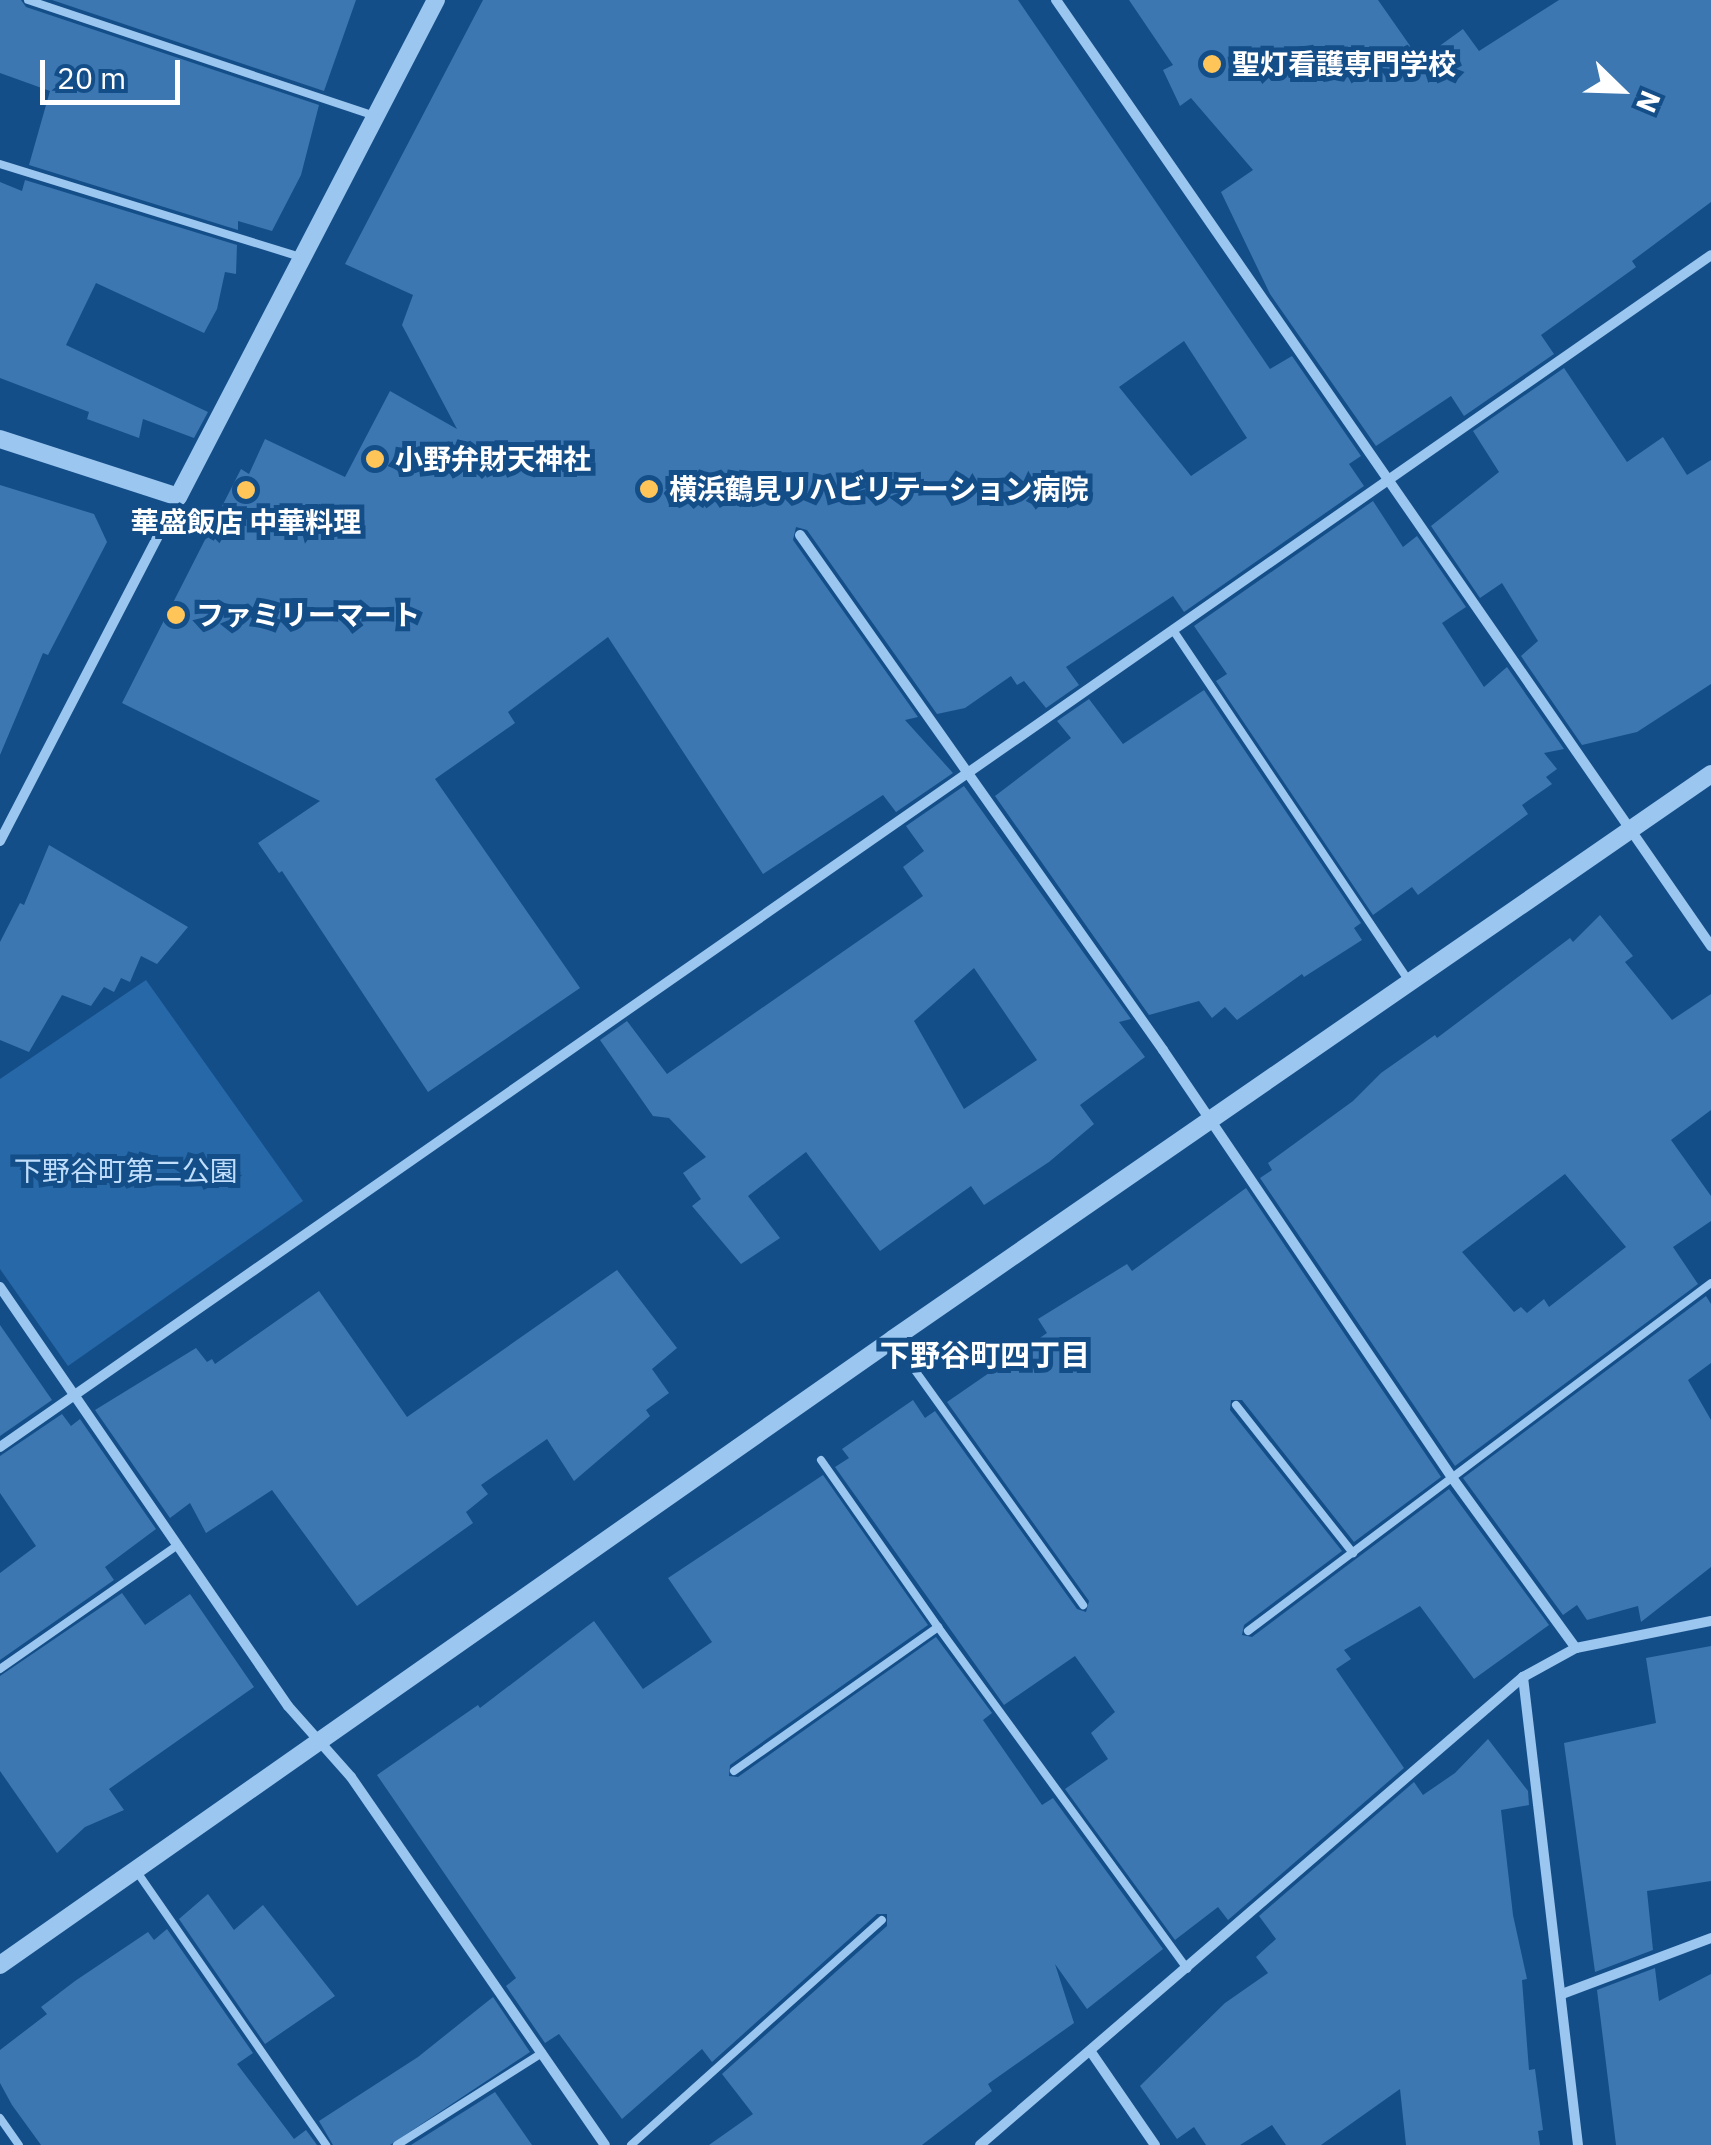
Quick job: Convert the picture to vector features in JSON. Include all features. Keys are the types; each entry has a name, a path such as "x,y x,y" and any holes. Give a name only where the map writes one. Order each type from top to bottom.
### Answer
{"street":[{"path":"0,841 436,0"},
{"path":"1056,0 1711,946"},
{"path":"0,1446 1711,255"},
{"path":"0,439 178,497"},
{"path":"800,534 970,772 1453,1479 1576,1648"},
{"path":"0,1965 892,1339 1711,774"},
{"path":"0,1287 176,1546 319,1743 351,1778 605,2145"},
{"path":"980,2145 1524,1677 1576,1648 1711,1621"},
{"path":"1524,1677 1578,2145"},
{"path":"1562,1994 1711,1938"},
{"path":"1092,2052 1155,2145"}],"lane":[{"path":"28,0 374,116"},
{"path":"0,164 300,257"},
{"path":"1173,630 1410,983"},
{"path":"1248,1631 1711,1283"},
{"path":"892,1339 1084,1605"},
{"path":"1236,1405 1354,1553"},
{"path":"820,1460 1187,1969"},
{"path":"0,1669 176,1546"},
{"path":"734,1771 938,1627"},
{"path":"134,1868 326,2145"},
{"path":"630,2145 882,1920"},
{"path":"398,2145 542,2053"},
{"path":"0,2118 19,2145"}],"green space":[{"name":"下野谷町第二公園","path":"146,980 303,1201 68,1366 0,1269 0,1079"}],"building":[{"path":"0,0 21,0 26,7 319,105 301,175 272,231 238,221 238,230 29,165 50,91 0,73"},
{"path":"52,0 356,0 324,91"},
{"path":"483,0 1018,0 1270,369 1292,356 1361,456 1349,464 1364,486 1184,612 1173,596 1066,667 1079,685 1046,708 1024,681 1017,685 1011,676 965,708 937,714 807,530 796,527 793,540 918,717 905,720 953,773 896,812 883,795 763,874 608,637 508,712 515,723 435,779 580,988 428,1092 282,871 279,873 258,843 320,801 122,703 241,469 249,474 265,439 345,477 390,391 457,429 402,325 413,295 345,264","holes":["1184,341 1247,438 1191,476 1119,387"]},
{"path":"1129,0 1378,0 1420,60 1463,29 1479,51 1559,0 1711,0 1711,202 1632,261 1636,267 1541,335 1554,354 1464,416 1451,396 1376,446 1270,294 1221,192 1253,170 1191,98 1180,106 1163,70 1173,65"},
{"path":"25,180 237,245 236,274 225,272 217,309 204,333 96,283 66,345 208,412 194,438 143,419 139,438 87,419 89,412 0,378 0,182 22,191"},
{"path":"1564,368 1627,462 1663,437 1687,475 1711,460 1711,684 1637,732 1582,745 1521,656 1538,641 1502,583 1480,598 1431,526 1499,472 1473,431"},
{"path":"0,485 94,514 107,542 48,655 43,653 0,755"},
{"path":"1373,501 1403,547 1417,536 1466,607 1442,623 1484,687 1507,667 1564,749 1544,753 1557,769 1546,777 1552,784 1522,805 1528,814 1418,895 1412,887 1373,915 1216,681 1227,674 1194,626"},
{"path":"1204,690 1361,923 1354,928 1362,940 1304,977 1302,974 1237,1020 1225,1007 1212,1018 1199,1001 1149,1015 995,796 1071,738 1057,721 1089,699 1123,744"},
{"path":"964,786 1131,1019 1119,1022 1145,1057 1080,1105 1094,1124 1049,1162 984,1205 971,1186 880,1251 806,1152 748,1196 780,1238 741,1264 692,1206 701,1199 683,1173 706,1157 669,1118 653,1116 600,1040 627,1021 667,1074 923,896 903,867 924,851 906,826","holes":["974,968 1037,1060 964,1109 914,1021"]},
{"path":"49,845 188,927 157,964 141,956 130,982 121,978 114,992 104,987 91,1006 62,995 29,1052 0,1040 0,942 20,903 24,905"},
{"path":"1600,915 1633,956 1625,962 1672,1020 1711,994 1711,1110 1671,1140 1711,1196 1711,1221 1673,1247 1698,1284 1455,1466 1260,1178 1272,1170 1268,1163 1353,1101 1381,1073 1435,1035 1437,1038 1570,938 1573,942","holes":["1565,1174 1626,1247 1549,1307 1544,1299 1527,1313 1521,1307 1514,1312 1462,1252"]},
{"path":"1246,1188 1441,1477 1354,1542 1242,1400 1231,1400 1230,1410 1342,1551 1244,1625 1242,1635 1252,1637 1449,1489 1549,1625 1474,1679 1420,1606 1344,1650 1351,1659 1336,1669 1404,1768 1228,1920 1218,1907 1175,1940 1065,1789 1108,1759 1091,1733 1115,1712 1075,1656 1004,1705 835,1467 849,1458 842,1449 913,1400 925,1418 935,1411 1077,1609 1086,1612 1089,1601 947,1402 1047,1333 1038,1319 1127,1264 1132,1271"},
{"path":"617,1270 677,1348 652,1369 669,1393 646,1410 650,1416 574,1481 547,1439 481,1485 488,1494 466,1512 473,1523 357,1606 272,1490 206,1533 190,1503 170,1518 95,1410 196,1348 207,1362 212,1359 215,1364 319,1291 407,1417"},
{"path":"1706,1296 1711,1304 1711,1363 1688,1380 1711,1420 1711,1567 1641,1622 1638,1606 1587,1620 1577,1605 1563,1615 1463,1478"},
{"path":"0,1325 52,1400 0,1436"},
{"path":"62,1414 71,1426 80,1419 156,1529 105,1567 114,1580 0,1660 0,1573 36,1546 0,1493 0,1456"},
{"path":"823,1475 928,1625 730,1765 729,1776 738,1777 936,1637 992,1713 983,1720 1042,1805 1053,1798 1163,1949 1087,2009 1055,1964 1074,2023 988,2084 992,2091 922,2145 709,2145 753,2114 722,2074 887,1926 887,1914 877,1914 712,2062 702,2049 622,2119 559,2034 545,2043 506,1986 516,1978 377,1775 478,1705 480,1708 594,1621 643,1689 712,1642 668,1578"},
{"path":"122,1593 145,1625 190,1594 254,1687 109,1789 124,1810 85,1827 57,1853 0,1771 0,1676"},
{"path":"1711,1646 1711,1881 1647,1891 1653,1950 1595,1972 1564,1743 1656,1723 1646,1658"},
{"path":"1488,1739 1528,1791 1529,1805 1501,1810 1513,1915 1527,1979 1522,1980 1529,2070 1535,2069 1543,2130 1538,2131 1540,2145 1406,2145 1400,2089 1321,2145 1286,2145 1272,2125 1240,2145 1206,2145 1194,2127 1177,2139 1140,2086 1225,2003 1268,1973 1256,1957 1276,1939 1259,1916 1414,1782 1423,1795 1455,1773"},
{"path":"208,1894 234,1930 263,1905 335,1996 265,2044 179,1919"},
{"path":"167,1929 253,2053 237,2064 294,2139 306,2130 317,2145 41,2145 12,2105 0,2083 0,2050 47,2014 41,2007 75,1981 148,1932 154,1940"},
{"path":"1655,1968 1659,2001 1711,1974 1711,2145 1616,2145 1597,1990"},
{"path":"493,1997 530,2052 390,2145 333,2145 319,2121 418,2057"},
{"path":"495,2092 532,2145 411,2145"}],"place":[{"name":"聖灯看護専門学校","path":"1212,64"},
{"name":"小野弁財天神社","path":"375,459"},
{"name":"横浜鶴見リハビリテーション病院","path":"649,489"},
{"name":"華盛飯店 中華料理","path":"246,490"},
{"name":"ファミリーマート","path":"176,615"}],"district":[{"name":"下野谷町四丁目","path":"985,1355"}]}
